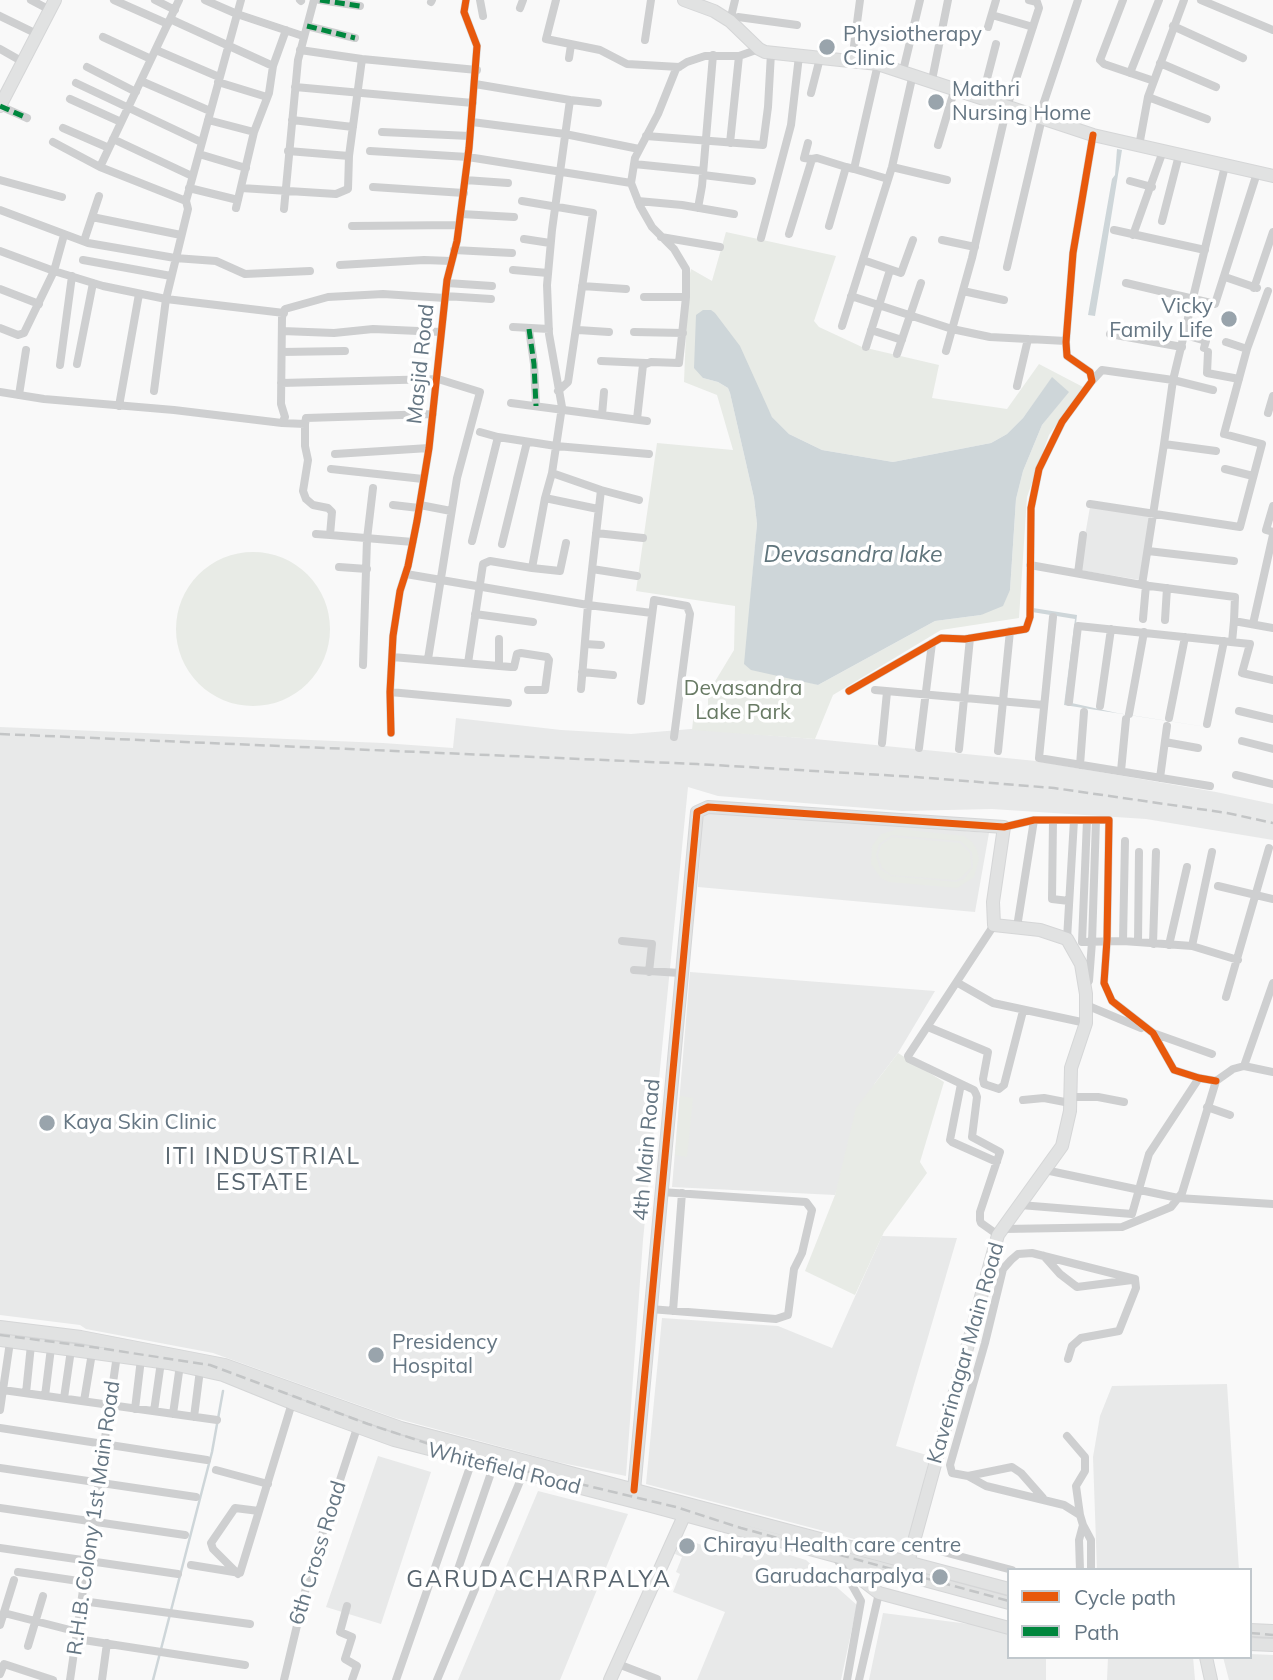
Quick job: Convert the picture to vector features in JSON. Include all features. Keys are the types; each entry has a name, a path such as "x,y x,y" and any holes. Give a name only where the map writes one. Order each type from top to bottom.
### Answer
{"main road":[{"path":"684,0 706,4 765,51 878,64 1093,135 1273,176"},
{"path":"0,106 52,5"},
{"name":"4th Main Road","path":"634,1490 697,812 708,807 1004,827"},
{"path":"1004,827 993,902 994,925 1040,930 1067,939"},
{"name":"Kaverinagar Main Road","path":"908,1563 1001,1232 1062,1146 1070,1100 1071,1068 1086,1023 1087,984 1081,964 1067,939"},
{"name":"Whitefield Road","path":"0,1327 81,1337 225,1365 357,1428 1007,1602"},
{"name":"Whitefield Road","path":"5,1341 117,1355 223,1375 401,1428 1007,1588"},
{"path":"610,1680 684,1516"},
{"path":"850,1561 862,1580 879,1593 1007,1627"},
{"path":"1252,1630 1273,1632"},
{"path":"1252,1644 1273,1645"},
{"path":"1206,1659 1211,1680"}],"street":[{"path":"31,0 52,5"},
{"path":"114,0 228,45 273,66"},
{"path":"155,0 175,10"},
{"path":"100,167 179,0"},
{"path":"205,0 237,14 303,36"},
{"path":"154,391 166,299 188,209 186,201 241,0"},
{"path":"284,209 300,50 314,0"},
{"path":"320,0 360,6"},
{"name":"Masjid Road","path":"391,733 392,657 400,591 413,542 429,448 445,297 461,214 472,122 477,46 464,12 466,0"},
{"path":"481,0 484,16"},
{"path":"556,0 546,39 600,50 627,64 679,67"},
{"path":"645,40 651,0"},
{"path":"730,21 735,0"},
{"path":"852,61 860,0"},
{"path":"842,326 892,167 920,0"},
{"path":"932,80 948,0"},
{"path":"988,27 996,0"},
{"path":"946,351 975,247 1007,107 1039,5 1030,0"},
{"path":"1007,267 1041,118 1078,0"},
{"path":"1123,0 1100,60 1104,64 1154,81"},
{"path":"1130,73 1159,0"},
{"path":"1139,146 1148,97 1184,0"},
{"path":"1201,0 1273,30"},
{"path":"992,15 1033,27"},
{"path":"0,16 37,34"},
{"path":"730,21 738,17 797,25"},
{"path":"307,26 355,38"},
{"path":"1173,26 1243,58"},
{"path":"189,188 237,204 254,132 286,30"},
{"path":"103,37 151,59"},
{"path":"982,98 996,44"},
{"path":"569,58 571,45"},
{"path":"0,49 23,62"},
{"path":"156,50 219,79 267,97"},
{"path":"300,50 477,70"},
{"path":"601,361 679,363 686,269 674,250 652,228 631,183 639,149 646,136 658,114 670,80 679,67 687,62 713,55 739,56 765,51 765,142 759,146 646,136"},
{"path":"698,208 713,55"},
{"path":"730,143 739,56"},
{"path":"761,238 791,125 799,56"},
{"path":"811,93 820,58"},
{"path":"240,188 336,194 348,189 349,156 362,59"},
{"path":"1160,63 1216,87"},
{"path":"829,226 850,168 878,64"},
{"path":"87,67 136,92"},
{"path":"141,81 209,116 254,132"},
{"path":"76,83 201,142"},
{"path":"475,84 598,103"},
{"path":"295,87 473,103"},
{"path":"938,145 955,88"},
{"path":"1148,97 1207,119"},
{"path":"70,99 121,122"},
{"path":"532,568 562,410 549,330 548,273 570,100"},
{"path":"0,106 27,118"},
{"path":"292,120 353,127"},
{"path":"472,122 565,134 639,149"},
{"path":"63,128 109,148"},
{"path":"382,132 470,136"},
{"path":"1092,381 1090,372 1067,356 1066,341 1073,253 1093,135"},
{"path":"113,139 192,176"},
{"path":"52,142 100,167 186,201"},
{"path":"808,143 804,158 817,158 888,179"},
{"path":"288,151 349,156"},
{"path":"370,151 468,157 631,183"},
{"path":"1133,234 1163,151"},
{"path":"198,155 246,168"},
{"path":"1162,221 1179,155"},
{"path":"789,234 812,159"},
{"path":"634,164 752,181"},
{"path":"1143,619 1148,551 1174,380 1225,166"},
{"path":"892,167 947,180"},
{"path":"1126,283 1215,304 1256,173"},
{"path":"0,180 62,197"},
{"path":"465,180 508,183"},
{"path":"1130,181 1152,187"},
{"path":"373,187 464,192"},
{"path":"83,241 99,196"},
{"path":"522,201 593,213 578,330 568,382 558,391"},
{"path":"638,201 734,214"},
{"path":"0,210 83,241 175,258 216,261 245,274 310,271"},
{"path":"461,214 514,218"},
{"path":"92,217 181,235"},
{"path":"352,226 459,225"},
{"path":"1114,230 1205,250"},
{"path":"1254,288 1273,232"},
{"path":"0,328 22,335 54,271 64,235"},
{"path":"662,237 720,247"},
{"path":"524,239 551,243"},
{"path":"863,260 901,273 913,240"},
{"path":"942,240 975,247"},
{"path":"454,250 512,253"},
{"path":"0,251 54,271 139,294 284,313"},
{"path":"83,260 171,276"},
{"path":"340,265 451,261"},
{"path":"513,270 548,273"},
{"path":"866,347 890,270"},
{"path":"60,365 72,276"},
{"path":"1090,505 1240,527 1262,444 1224,434 1247,349 1270,292 1225,277"},
{"path":"77,364 93,283"},
{"path":"447,283 492,286"},
{"path":"897,354 921,283"},
{"path":"582,286 626,289"},
{"path":"0,289 39,304"},
{"path":"963,290 1004,300"},
{"path":"119,406 139,294"},
{"path":"282,423 285,416 281,404 281,383 285,309 328,298 383,294 491,299"},
{"path":"851,296 990,338 1066,341"},
{"path":"644,297 686,297"},
{"path":"513,327 549,330"},
{"path":"282,331 334,333 373,329 442,332"},
{"path":"528,329 534,364 536,407"},
{"path":"578,330 609,332"},
{"path":"871,330 902,340"},
{"path":"634,332 683,333"},
{"path":"1110,334 1182,347"},
{"path":"1185,335 1206,341 1207,373 1239,379"},
{"path":"1017,386 1028,339"},
{"path":"1226,342 1247,349"},
{"path":"19,395 26,349"},
{"path":"282,352 345,351"},
{"path":"637,419 643,365 646,363"},
{"path":"849,691 941,638 970,638 1026,629 1030,617 1031,508 1039,469 1062,422 1102,370 1174,380 1213,390"},
{"path":"281,383 438,379 480,392 451,511 443,579 428,659"},
{"path":"0,392 305,424"},
{"path":"602,415 604,392"},
{"path":"1268,413 1273,396"},
{"path":"511,403 647,421"},
{"path":"330,535 331,512 328,508 313,505 306,499 303,491 308,460 305,446 306,418 433,414"},
{"path":"480,432 556,446 649,454"},
{"path":"472,541 498,436"},
{"path":"502,544 527,442"},
{"path":"1164,443 1216,451"},
{"path":"335,454 429,448"},
{"path":"331,469 424,480"},
{"path":"1225,469 1254,476"},
{"path":"552,473 639,500"},
{"path":"363,665 368,539 373,488"},
{"path":"581,689 587,604 601,490"},
{"path":"545,498 598,509"},
{"path":"393,505 451,511"},
{"path":"1253,624 1273,533 1266,530 1273,506"},
{"path":"596,533 643,538"},
{"path":"316,534 413,542"},
{"path":"1077,573 1083,535"},
{"path":"468,663 483,564 486,562 560,571 566,543"},
{"path":"1148,551 1234,561"},
{"path":"1030,565 1144,585 1235,597 1234,621 1207,724"},
{"path":"339,567 367,569"},
{"path":"592,569 637,576"},
{"path":"406,574 652,613"},
{"path":"1165,620 1167,588"},
{"path":"1246,596 1257,599"},
{"path":"641,701 654,600 687,606 690,614 674,737"},
{"path":"475,614 533,622"},
{"path":"1053,617 1039,758 1210,786"},
{"path":"1234,621 1273,628"},
{"path":"1069,702 1078,625 1250,644 1242,673 1273,680"},
{"path":"1100,706 1111,629"},
{"path":"998,751 1010,631"},
{"path":"1121,771 1127,717 1143,632"},
{"path":"1160,778 1185,637"},
{"path":"959,749 970,638"},
{"path":"499,639 499,666"},
{"path":"919,748 932,643"},
{"path":"584,644 600,645"},
{"path":"392,657 514,667 516,657 521,653 547,657 549,660 545,690 528,690"},
{"path":"582,672 613,676"},
{"path":"874,691 1044,705"},
{"path":"390,692 508,703"},
{"path":"882,743 887,692"},
{"path":"1239,710 1273,719"},
{"path":"1080,765 1084,712"},
{"path":"1241,741 1273,749"},
{"path":"1165,742 1198,748"},
{"path":"1236,775 1273,784"},
{"path":"1004,827 1034,820 1109,820 1104,983 1112,1001 1153,1033 1174,1070 1216,1081"},
{"path":"1017,927 1034,820"},
{"path":"1053,820 1052,899 1069,901"},
{"path":"1067,939 1074,820"},
{"path":"1091,820 1084,851 1081,940 1192,946 1238,960"},
{"path":"1091,820 1095,853 1092,942 1087,984 1104,983"},
{"path":"1123,941 1125,841"},
{"path":"1226,997 1269,848"},
{"path":"1084,851 1107,854"},
{"path":"1138,942 1139,852"},
{"path":"1153,944 1156,852"},
{"path":"1192,946 1212,852"},
{"path":"1169,945 1187,867"},
{"path":"1218,886 1273,900"},
{"path":"994,925 909,1054 909,1059 974,1090 977,1097 972,1137 1000,1152 980,1212 981,1223 1001,1232 1122,1227 1171,1208 1182,1193 1216,1081 1233,1069 1244,1066 1273,1072"},
{"path":"622,941 652,944 649,972"},
{"path":"634,970 680,973"},
{"path":"958,983 993,1003 1086,1023"},
{"path":"1244,1066 1273,983"},
{"path":"1086,1005 1212,1054"},
{"path":"928,1027 988,1052 984,1084 999,1089 1004,1085 1023,1011"},
{"path":"1020,1205 1132,1214 1149,1154 1199,1078"},
{"path":"961,1084 950,1140 998,1162"},
{"path":"1023,1100 1098,1097 1125,1102"},
{"path":"1207,1107 1230,1115"},
{"path":"1045,1170 1178,1198 1273,1204"},
{"path":"650,1309 776,1319 788,1315 794,1269 802,1252 812,1210 806,1202 662,1192"},
{"path":"673,1311 682,1193"},
{"path":"1080,1515 1065,1506 1043,1499 986,1486 968,1476 953,1473 950,1465 1003,1269 1018,1254 1044,1256 1135,1279"},
{"path":"1044,1256 1060,1274 1077,1287 1135,1279"},
{"path":"1068,1359 1072,1346 1081,1338 1119,1331 1136,1288 1135,1279"},
{"path":"0,1410 5,1341"},
{"path":"26,1393 31,1345"},
{"path":"45,1396 51,1348"},
{"path":"64,1398 71,1350"},
{"path":"84,1401 92,1353"},
{"name":"R.H.B. Colony 1st Main Road","path":"70,1680 117,1355"},
{"path":"135,1409 141,1359"},
{"path":"154,1411 161,1362"},
{"path":"173,1414 180,1365"},
{"path":"194,1417 200,1370"},
{"path":"3,1390 217,1420"},
{"path":"191,1565 238,1574 242,1572 268,1484 287,1396"},
{"path":"0,1427 207,1460"},
{"name":"6th Cross Road","path":"284,1680 309,1575 357,1428"},
{"path":"1067,1436 1085,1457 1085,1471 1076,1486 1080,1515 1091,1539 1091,1568"},
{"path":"396,1680 472,1461"},
{"path":"457,1572 493,1466"},
{"path":"968,1476 1012,1467 1021,1473 1043,1499"},
{"path":"0,1468 196,1497"},
{"path":"216,1470 268,1484"},
{"path":"437,1680 523,1474"},
{"path":"0,1508 185,1535"},
{"path":"238,1574 213,1549 211,1543 235,1508 259,1511"},
{"path":"1080,1568 1079,1540 1083,1525"},
{"path":"913,1544 1007,1569"},
{"path":"0,1548 178,1574"},
{"path":"836,1557 861,1601 847,1680"},
{"path":"0,1625 16,1576 85,1582"},
{"path":"859,1680 879,1593"},
{"path":"28,1646 43,1596"},
{"path":"82,1601 250,1624"},
{"path":"347,1606 340,1632 352,1637 345,1659 356,1665 352,1680"},
{"path":"4,1613 107,1643 245,1665"},
{"path":"103,1680 107,1643"},
{"path":"0,1674 4,1664 53,1680"},
{"path":"618,1664 657,1679"}],"shaded area":[{"path":"1090,507 1151,517 1140,580 1079,570"},
{"path":"456,718 561,730 631,734 691,729 1036,761 1273,804 1273,840 1146,819 992,809 902,811 718,796 688,787 643,1240 626,1476 557,1462 395,1418 213,1353 86,1329 80,1325 0,1315 0,727 453,748"},
{"path":"716,811 989,833 975,912 698,887 702,818 707,813"},
{"path":"690,972 935,991 898,1053 875,1083 835,1195 672,1187"},
{"path":"882,1236 957,1238 896,1446 930,1456 908,1544 876,1537 873,1544 646,1484 662,1318 778,1326 832,1348"},
{"path":"1227,1384 1239,1568 1097,1568 1093,1457 1100,1416 1112,1386"},
{"path":"378,1456 431,1472 381,1624 326,1607"},
{"path":"538,1491 628,1514 560,1680 458,1680"},
{"path":"693,1542 742,1558 750,1543 806,1560 857,1605 841,1680 697,1680 725,1612 673,1592 680,1574 676,1572 682,1557 675,1554 676,1549 688,1554"},
{"path":"883,1613 977,1625 1007,1633 1007,1659 1046,1659 1046,1680 869,1680"},
{"path":"1252,1654 1273,1655 1273,1680 1229,1680 1224,1659 1252,1659"},
{"path":"1108,1659 1193,1659 1195,1680 1107,1680"}],"green space":[{"name":"Devasandra Lake Park","path":"726,232 836,256 814,321 819,327 862,347 939,365 932,398 1007,409 1039,364 1083,387 1049,435 1027,497 1019,618 941,630 833,695 815,739 692,730 694,711 708,711 708,693 734,650 735,606 636,591 657,443 733,450 717,395 684,382 688,282 691,269 712,281","holes":["696,315 772,417 789,434 822,450 893,462 991,443 1007,434 1023,418 1052,378 1068,392 1042,425 1023,471 1016,499 1010,590 981,615 935,621 818,685 745,664 757,524 754,498 728,388 703,378"]},
{"path":"253,552 282,558 307,575 324,600 330,629 324,658 307,683 282,700 253,706 224,700 199,683 182,658 176,629 182,600 199,575 224,558"},
{"path":"899,829 964,836 977,850 979,859 974,877 957,888 889,882 881,878 871,864 872,846 881,834","holes":["892,835 961,841 972,852 973,867 964,879 956,882 891,876 880,869 876,855 879,844"]},
{"path":"892,837 960,843 970,853 971,867 956,880 891,875 882,868 878,855 881,845"},
{"path":"898,1053 944,1082 920,1162 927,1173 884,1232 855,1295 805,1271 835,1195 856,1108"},
{"path":"680,1096 693,1098 687,1157 675,1155"}],"water":[{"path":"1117,149 1122,150 1095,316 1088,315 1112,179 1115,175"},
{"name":"Devasandra lake","path":"703,310 715,313 740,346 772,417 789,434 822,450 893,462 991,443 1007,434 1023,418 1052,377 1069,392 1042,425 1023,471 1016,499 1010,590 1003,606 981,615 935,621 818,685 751,670 744,664 757,524 754,498 728,388 703,378 694,368 696,315"},
{"path":"1033,608 1077,615 1067,702 1117,713 1226,730 1064,705 1075,619 1032,612"}],"waterway":[{"path":"153,1680 212,1452 223,1391"}],"railway":[{"path":"0,734 697,764 916,777 1054,788 1227,813 1273,823"},
{"path":"0,1335 210,1365 368,1424 475,1459 676,1507 741,1528 1007,1600"},
{"path":"1252,1633 1273,1635"}],"marked path":[{"path":"320,0 360,6"},
{"path":"307,26 355,38"},
{"path":"0,106 27,118"},
{"path":"529,329 536,406"}],"cycle path":[{"path":"391,733 393,636 429,448 447,280 457,241 469,148 477,46 464,12 466,0"},
{"path":"849,691 941,638 965,639 1026,629 1030,617 1031,508 1039,469 1062,422 1092,381 1090,372 1067,356 1066,342 1073,253 1093,135"},
{"path":"634,1490 697,812 708,807 1004,827 1034,820 1109,820 1104,983 1112,1001 1153,1033 1174,1070 1216,1081"}],"place":[{"name":"Physiotherapy Clinic","path":"827,47"},
{"name":"Maithri Nursing Home","path":"936,102"},
{"name":"Vicky Family Life","path":"1229,319"},
{"name":"Kaya Skin Clinic","path":"47,1123"},
{"name":"Presidency Hospital","path":"376,1355"},
{"name":"Chirayu Health care centre","path":"687,1546"},
{"name":"Garudacharpalya","path":"940,1577"}],"district":[{"name":"ITI INDUSTRIAL ESTATE","path":"263,1170"},
{"name":"GARUDACHARPALYA","path":"539,1580"}]}
